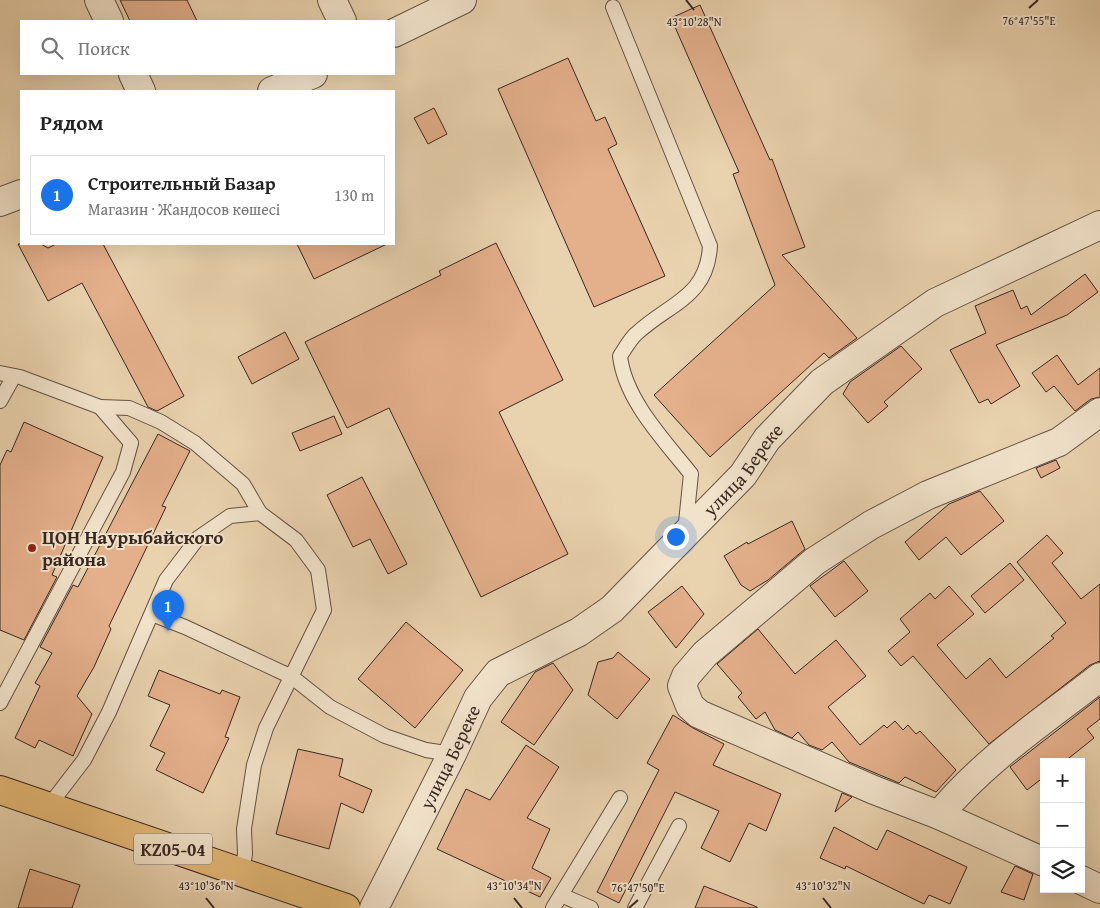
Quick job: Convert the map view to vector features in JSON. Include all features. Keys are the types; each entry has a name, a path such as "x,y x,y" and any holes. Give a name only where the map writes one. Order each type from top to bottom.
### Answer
{"main road":[{"name":"KZ05-04","path":"0,790 346,908"}],"street":[{"path":"99,0 109,20"},
{"path":"332,0 342,20"},
{"path":"395,33 462,0"},
{"path":"133,75 141,90"},
{"path":"274,90 310,75"},
{"path":"0,202 20,194"},
{"name":"улица Береке","path":"374,908 452,754 478,698 498,673 579,632 612,609 743,475 767,440 822,382 934,303 1100,225"},
{"path":"1040,860 939,815 855,783 699,714 690,706 682,686 686,676 705,654 815,561 871,525 947,486 1059,442 1100,412"},
{"path":"939,815 957,793 1001,755 1100,677"},
{"path":"1085,882 1100,889"}],"lane":[{"path":"613,7 710,246 710,261 702,280 688,296 635,334 620,356 622,372 632,393 650,421 691,474 685,535"},
{"path":"0,401 7,374 100,407 129,408 161,422 195,443 243,484 260,513 296,540 318,570 324,610 266,728 254,765 244,828 245,854 242,873"},
{"path":"0,703 123,472 131,443 100,407"},
{"path":"48,807 84,760 109,712 166,580 198,538 230,516 260,513"},
{"path":"152,614 185,627 292,677 330,707 385,736 426,750 452,754"},
{"path":"553,908 620,798"},
{"path":"635,908 679,826"},
{"path":"561,895 591,908"}],"building":[{"path":"120,0 187,0 197,20 130,20"},
{"path":"700,5 770,160 772,159 805,247 782,255 857,338 829,358 824,353 710,457 654,395 775,285 733,174 739,172 671,18"},
{"path":"568,58 596,121 605,117 617,144 608,149 665,276 594,307 498,89"},
{"path":"434,108 447,134 428,144 414,118"},
{"path":"496,243 563,380 499,412 568,554 481,597 389,408 347,428 305,342 441,275 439,271"},
{"path":"18,244 43,245 48,248 54,245 104,245 184,396 157,411 148,407 82,283 48,301"},
{"path":"297,245 385,245 314,279"},
{"path":"1085,274 1098,292 1067,315 996,345 1020,386 991,404 988,399 979,403 950,350 986,333 975,306 1013,290 1021,309 1027,306 1031,315"},
{"path":"285,332 299,359 252,384 238,357"},
{"path":"901,346 922,369 884,402 888,406 868,423 843,394 850,382"},
{"path":"1057,355 1078,385 1100,368 1100,397 1091,399 1075,411 1054,386 1046,392 1032,373"},
{"path":"334,416 342,434 300,451 292,433"},
{"name":"ЦОН Наурыбайского района","path":"24,422 103,457 52,575 57,577 24,640 0,630 0,465 7,450 11,452"},
{"path":"158,434 190,451 162,506 166,507 109,626 111,629 94,667 77,696 92,714 73,756 39,740 35,748 15,738 40,686 35,683 52,653 40,647 73,585 78,587"},
{"path":"1056,460 1060,468 1041,478 1036,468"},
{"path":"362,477 407,564 388,574 370,539 353,547 327,495"},
{"path":"980,491 1004,521 961,555 946,537 919,560 905,542 949,504"},
{"path":"792,521 805,549 768,580 750,591 741,585 724,556 747,542 748,544"},
{"path":"1047,535 1063,553 1052,563 1081,599 1100,584 1100,661 1090,665 989,744 913,656 901,666 888,651 910,632 900,619 930,593 935,599 949,586 974,614 937,645 966,679 990,658 1006,678 1054,638 1051,636 1066,623 1017,562"},
{"path":"844,561 868,591 835,617 810,586"},
{"path":"1010,563 1024,580 985,613 971,596"},
{"path":"682,586 704,614 676,648 648,612"},
{"path":"406,622 463,670 415,728 358,679"},
{"path":"758,629 795,674 836,640 866,676 828,707 860,745 884,725 887,728 895,721 903,730 908,725 916,734 920,731 956,770 936,792 905,777 899,783 849,762 832,742 822,750 809,745 798,732 792,738 775,730 765,712 756,719 738,697 742,693 717,664"},
{"path":"618,652 650,679 617,719 588,695 598,662 613,658"},
{"path":"553,663 573,690 534,745 501,722 535,672"},
{"path":"159,670 220,694 222,690 240,697 225,737 229,738 203,793 156,770 165,753 150,746 170,705 148,696"},
{"path":"1100,697 1100,719 1087,729 1094,738 1069,758 1040,758 1040,780 1027,790 1010,767"},
{"path":"673,715 724,744 713,765 781,794 766,831 749,823 730,862 701,848 719,811 675,792 619,903 597,892 659,770 647,763"},
{"path":"526,745 559,767 527,818 550,829 532,868 551,878 540,897 437,849 466,789 490,800"},
{"path":"298,749 343,759 339,776 372,790 363,813 341,803 329,849 276,834"},
{"path":"842,793 852,797 835,812"},
{"path":"834,827 877,850 887,830 967,867 950,904 929,895 924,904 846,866 845,869 820,858"},
{"path":"1015,866 1033,874 1024,900 1001,892"},
{"path":"30,869 80,885 72,908 18,908"},
{"path":"704,886 757,907 757,908 695,908"}],"place":[{"name":"ЦОН Наурыбайского района","path":"32,548"},
{"name":"Строительный Базар","path":"168,631"}]}
